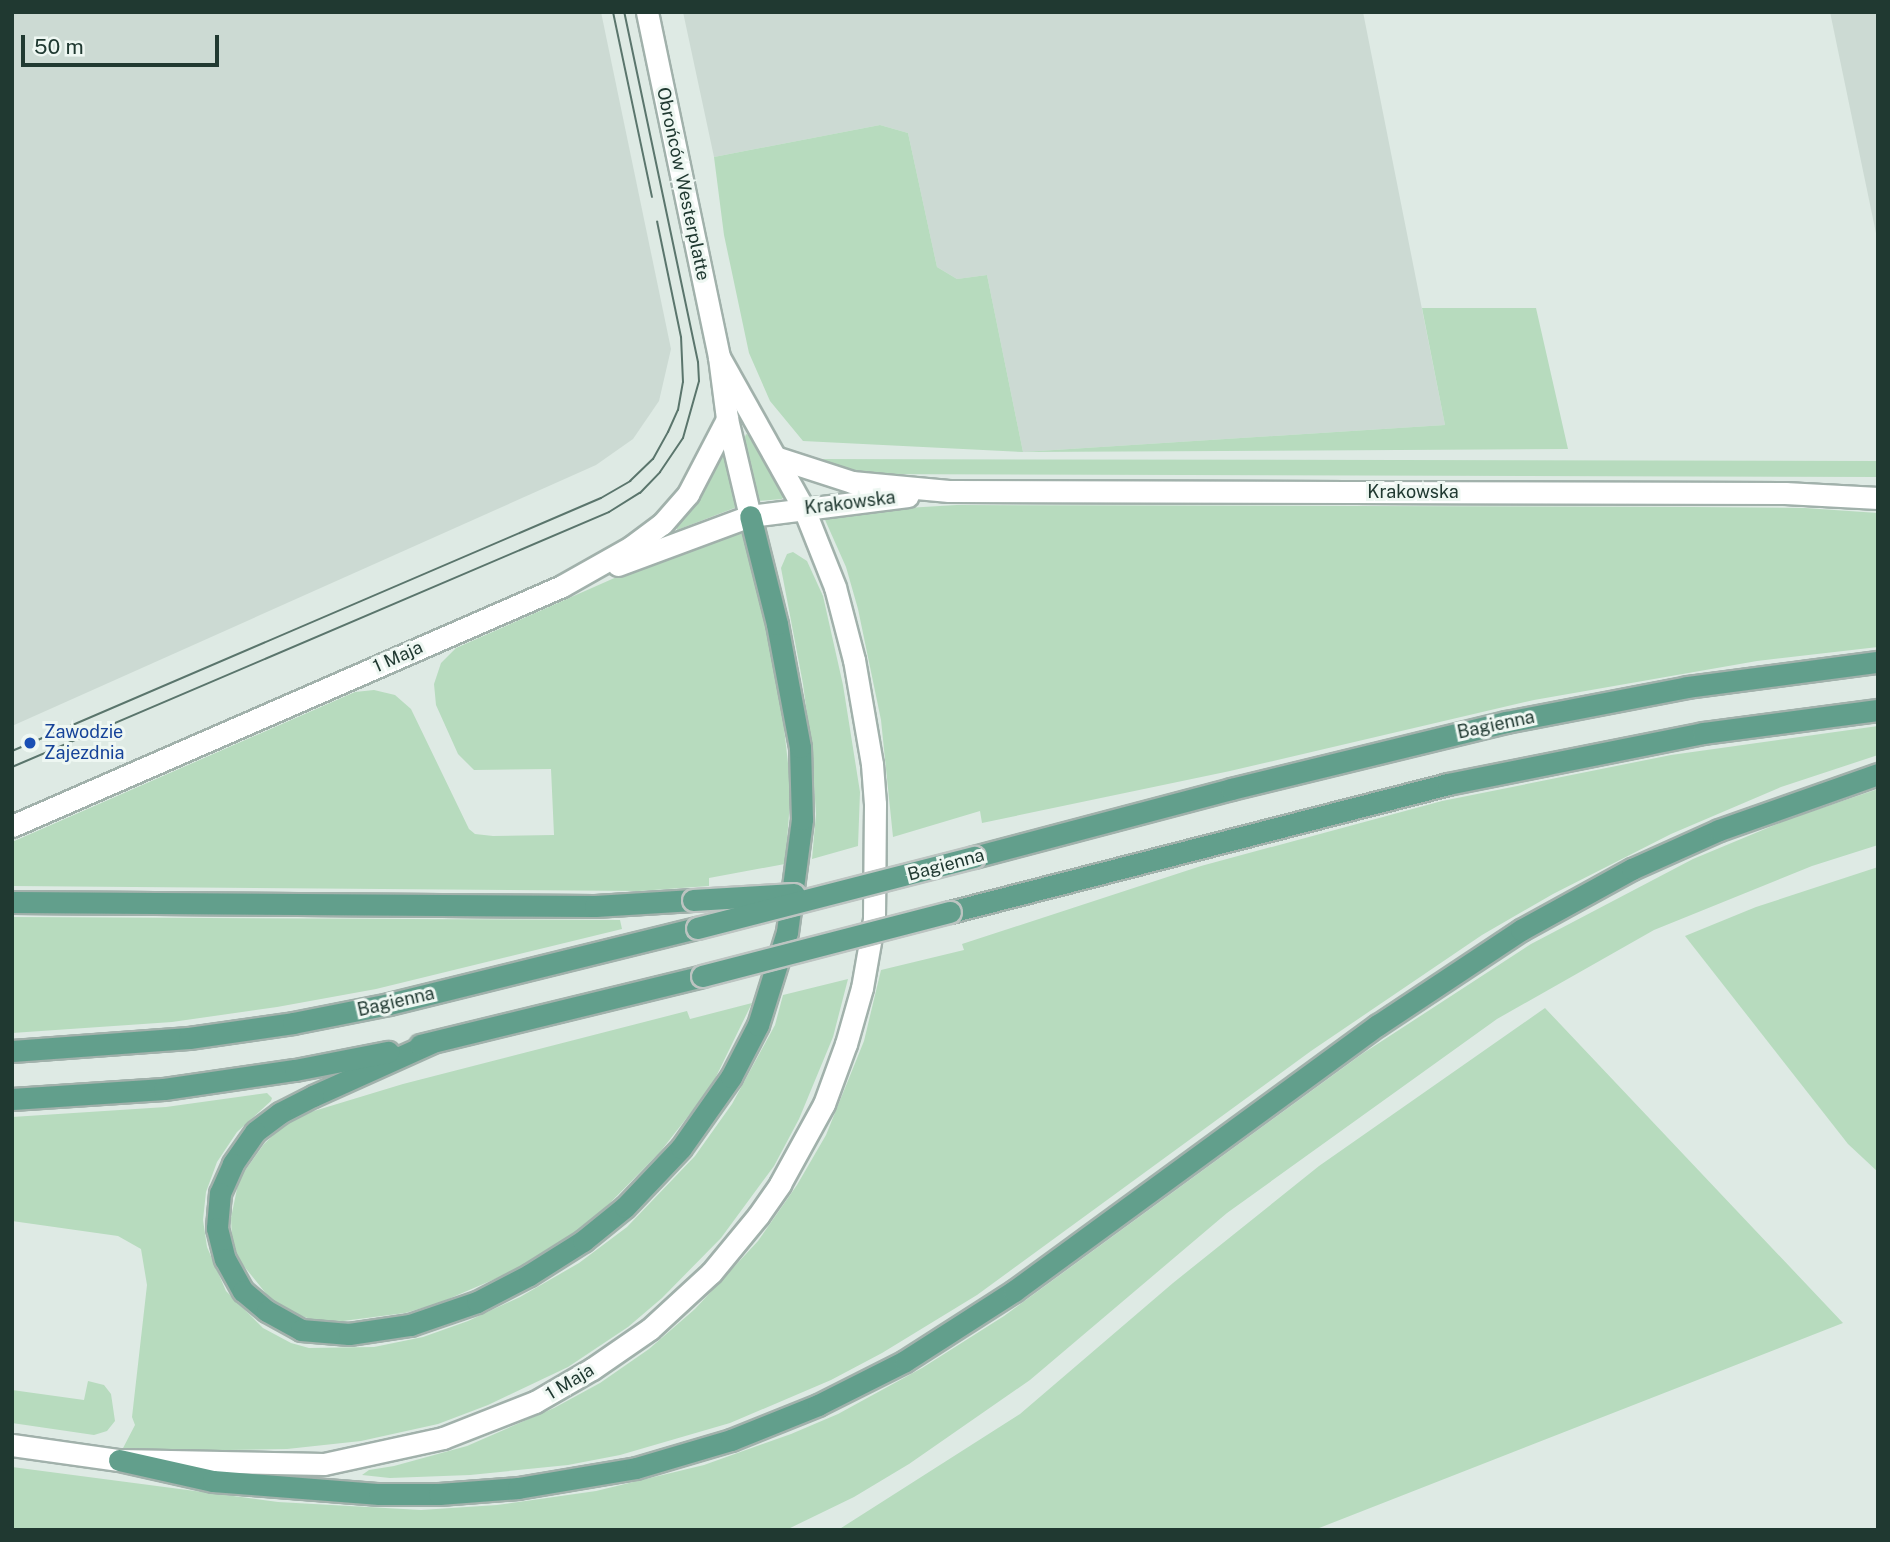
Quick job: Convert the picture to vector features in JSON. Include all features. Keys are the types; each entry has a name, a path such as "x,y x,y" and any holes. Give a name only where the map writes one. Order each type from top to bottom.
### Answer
{"main road":[{"path":"431,1043 313,1096 280,1114 255,1132 233,1164 220,1193 218,1228 225,1259 243,1291 267,1311 301,1330 349,1334 410,1325 477,1302 529,1275 573,1248 625,1207 690,1137 731,1077 758,1025 787,932 802,819 800,747 777,624 750,516"},
{"name":"Bagienna","path":"12,1051 153,1042 293,1023 389,1004 848,891 1231,789 1506,722 1687,687 1878,662"},
{"path":"12,1099 164,1089 295,1070 431,1043 1448,784 1703,733 1878,710"},
{"path":"119,1460 213,1481 379,1494 439,1494 518,1488 636,1468 731,1440 818,1405 905,1360 1014,1290 1378,1025 1521,930 1632,869 1707,836 1878,774"},
{"path":"12,902 595,906 848,891"}],"street":[{"name":"Obrońców Westerplatte","path":"647,12 719,356 727,419 750,516"},
{"name":"Obrońców Westerplatte","path":"719,356 804,509 835,587 854,660 872,764 875,804 874,919"},
{"name":"1 Maja","path":"12,826 562,586 631,547 662,524 688,494 727,419"},
{"name":"Krakowska","path":"778,458 852,482 949,491 1784,493 1878,498"},
{"name":"Krakowska","path":"562,586 750,516 949,491"},
{"name":"1 Maja","path":"12,1445 119,1460 324,1464 416,1446 474,1427 535,1402 622,1350 680,1303 711,1273 758,1216 795,1160 824,1104 846,1044 862,988 874,919"}],"shaded area":[{"path":"12,12 601,12 671,349 659,401 633,439 596,465 12,726"},
{"path":"683,12 1363,12 1445,425 1023,452 987,275 957,279 937,267 908,133 880,125 714,157"},
{"path":"1830,12 1878,12 1878,238 1877,238"}],"green space":[{"path":"880,125 908,133 937,267 957,279 987,275 1023,452 803,441 770,401 749,353 724,235 714,157"},
{"path":"1422,308 1536,308 1568,449 1023,452 1445,425"},
{"path":"746,434 751,436 785,495 782,499 758,501 744,440"},
{"path":"724,453 737,507 677,530 676,524 699,496"},
{"path":"808,459 1878,461 1878,477 849,474"},
{"path":"957,505 1691,507 1805,508 1878,513 1878,647 1757,661 1534,700 1230,771 982,823 980,811 893,837 881,720 858,609 846,567 822,513"},
{"path":"726,534 744,534 756,577 781,701 791,790 785,864 709,878 709,886 639,891 12,886 12,842 355,692 374,690 395,695 411,709 469,829 475,834 554,835 551,769 474,770 458,754 436,705 434,684 441,663 456,648 662,557"},
{"path":"793,552 807,561 823,596 843,685 860,792 858,846 812,859 816,814 812,752 803,684 781,568 787,554"},
{"path":"1878,726 1878,755 1781,787 1671,834 1553,894 1482,935 1311,1051 977,1295 882,1353 831,1380 730,1423 620,1455 568,1465 470,1475 390,1478 362,1475 369,1470 467,1446 554,1408 600,1383 649,1349 695,1309 758,1241 797,1185 826,1135 864,1041 881,970 964,950 962,944 1201,866 1442,801 1671,755"},
{"path":"1878,789 1878,845 1812,866 1654,930 1497,1019 1227,1213 1030,1380 909,1464 854,1497 786,1530 12,1530 12,1467 278,1502 421,1510 497,1505 596,1491 704,1465 791,1434 838,1414 922,1368 1004,1316 1362,1054 1531,944 1693,859 1789,819"},
{"path":"1878,867 1878,1172 1848,1144 1685,936 1756,907"},
{"path":"12,917 620,920 622,929 376,989 277,1007 172,1022 12,1033"},
{"path":"848,979 833,1037 799,1119 774,1166 721,1238 662,1298 628,1327 568,1367 488,1405 438,1424 361,1441 287,1449 121,1452 135,1425 132,1417 147,1285 141,1249 118,1236 12,1221 12,1117 166,1107 267,1093 272,1098 271,1101 237,1132 217,1162 206,1192 203,1220 207,1247 226,1291 263,1328 291,1343 309,1348 374,1347 423,1337 468,1321 520,1297 579,1263 627,1227 695,1156 732,1104 775,1025 783,995"},
{"path":"752,1003 711,1087 660,1152 607,1206 575,1232 511,1272 439,1303 405,1313 343,1321 313,1320 288,1311 268,1296 239,1260 232,1239 231,1218 239,1179 264,1144 282,1127 304,1114 403,1084 687,1011 690,1019"},
{"path":"1545,1008 1843,1323 1314,1530 838,1530 1020,1414 1173,1283 1319,1166"},
{"path":"88,1381 104,1385 111,1394 115,1421 107,1431 94,1435 12,1423 12,1390 84,1400"}],"tram line":[{"path":"613,12 652,197"},
{"path":"12,767 609,512 640,493 660,472 683,438 699,381 698,362 624,12"},
{"path":"12,751 601,498 630,481 653,459 668,432 678,410 683,382 681,337 657,221"}],"place":[{"name":"Zawodzie Zajezdnia","path":"30,743"}]}
